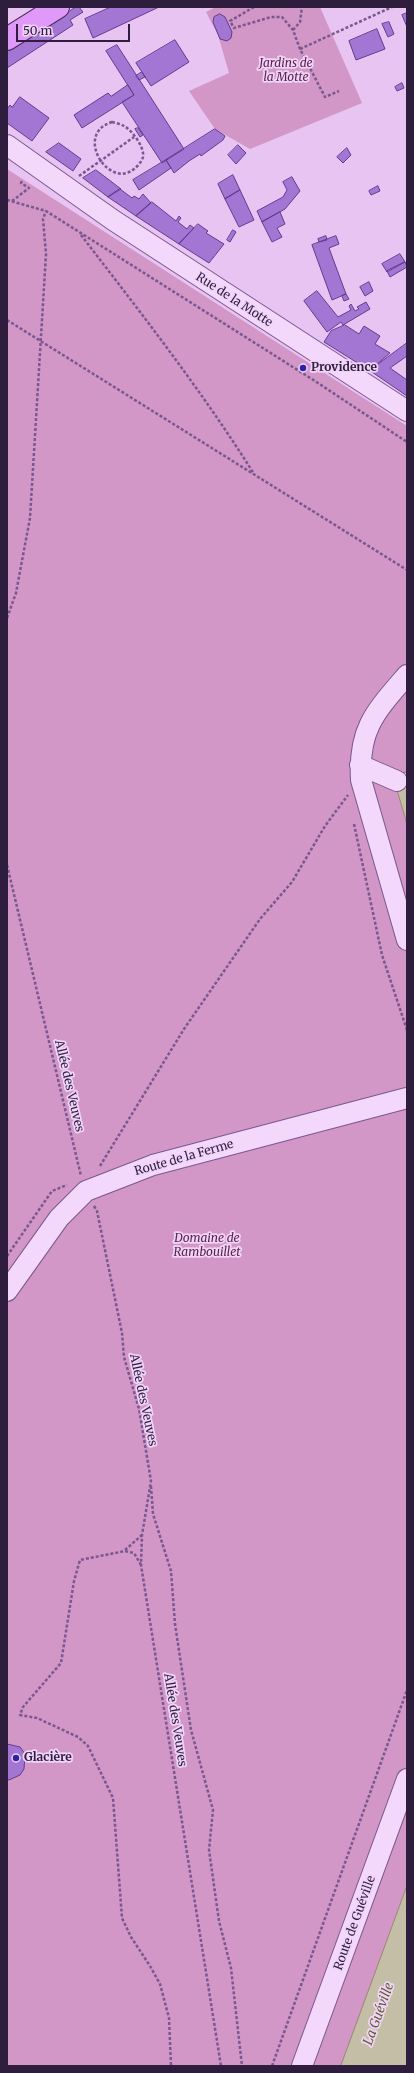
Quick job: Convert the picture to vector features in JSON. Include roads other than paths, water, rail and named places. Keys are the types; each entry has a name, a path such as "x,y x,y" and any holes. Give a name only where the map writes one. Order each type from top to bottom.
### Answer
{"main road":[{"path":"7,39 58,7"}],"street":[{"name":"Rue de la Motte","path":"7,145 70,182 119,225 407,411"},
{"name":"Rue de la Motte","path":"7,157 26,171 70,182"},
{"path":"407,675 386,698 363,737 360,773 407,940"},
{"path":"360,773 396,781"},
{"name":"Route de la Ferme","path":"7,1291 59,1218 86,1191 153,1165 407,1098"},
{"name":"Route de Guéville","path":"302,2066 407,1779"}],"water":[{"path":"407,772 407,824 397,790 399,774"},
{"name":"La Guéville","path":"407,1886 407,2066 341,2066"}],"place":[{"name":"Providence","path":"303,368"},
{"name":"Glacière","path":"16,1758"}],"park label":[{"name":"Jardins de la Motte","path":"286,71"},
{"name":"Domaine de Rambouillet","path":"207,1246"}]}
